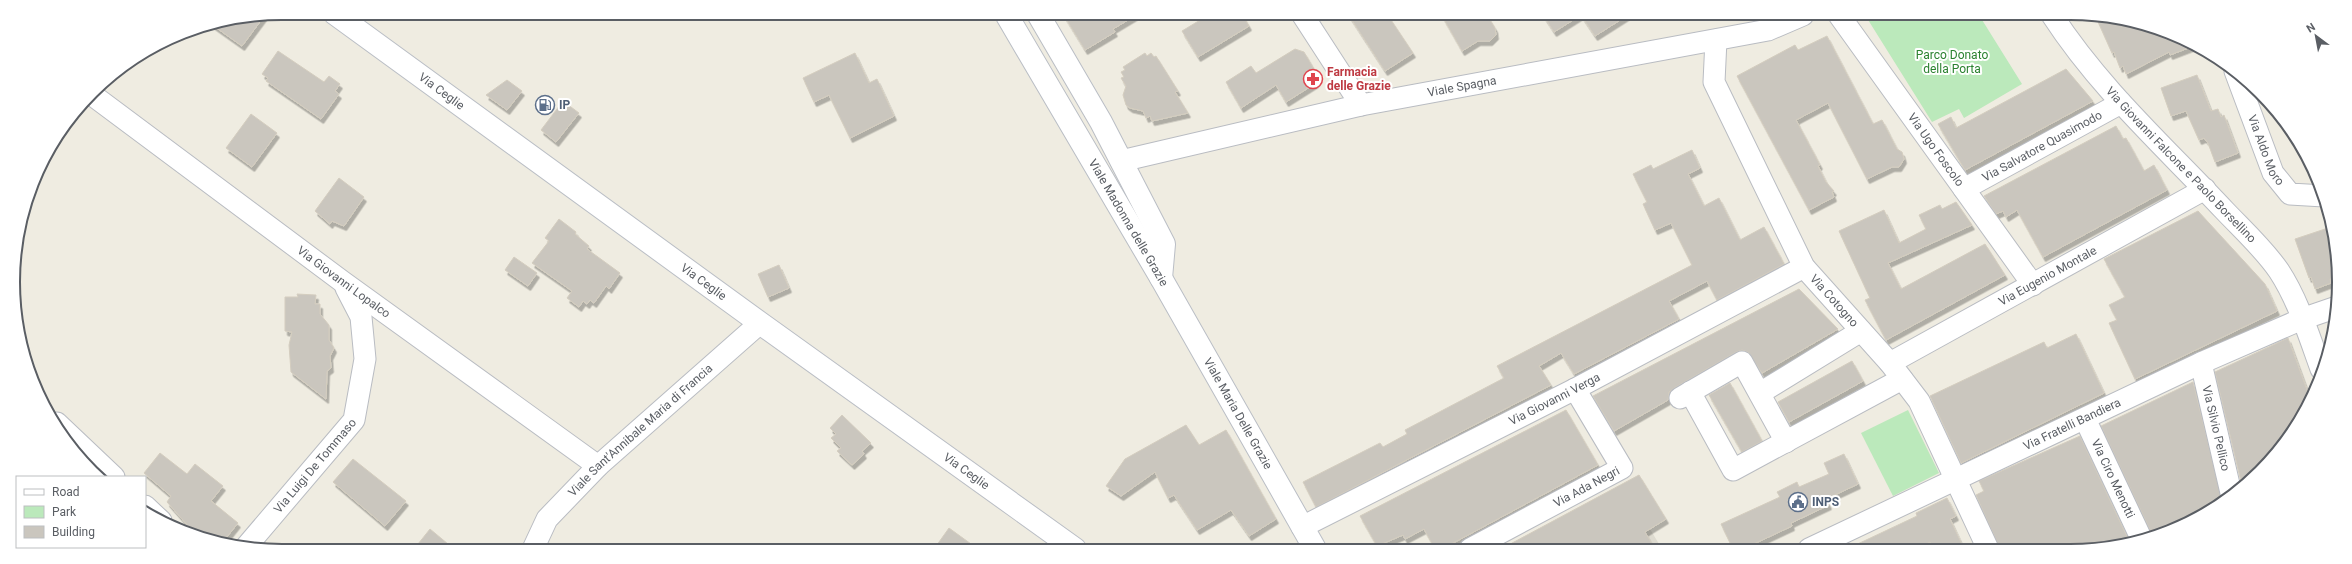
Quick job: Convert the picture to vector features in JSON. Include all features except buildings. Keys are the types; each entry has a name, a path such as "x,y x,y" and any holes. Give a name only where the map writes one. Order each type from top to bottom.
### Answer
{"street":[{"name":"Via Ceglie","path":"344,20 760,323 1068,544"},
{"name":"Viale Madonna delle Grazie","path":"1010,20 1161,278"},
{"name":"Viale Madonna delle Grazie","path":"1041,20 1121,161 1164,244 1161,278"},
{"path":"1306,20 1360,105"},
{"name":"Viale Spagna","path":"1121,161 1360,105 1768,30 1791,20"},
{"name":"Via Ugo Foscolo","path":"1842,20 2033,285"},
{"name":"Via Giovanni Falcone e Paolo Borsellino","path":"2055,20 2074,49 2139,124 2205,189 2260,247 2279,272 2302,319 2319,363"},
{"name":"Via Cotogno","path":"1716,40 1714,82 1804,267 1861,330 1919,401 1986,544"},
{"name":"Via Aldo Moro","path":"2239,82 2273,172 2290,194 2317,196"},
{"name":"Via Giovanni Lopalco","path":"96,98 343,282 598,466"},
{"name":"Via Salvatore Quasimodo","path":"1964,189 2121,103"},
{"name":"Via Eugenio Montale","path":"1760,393 1742,362 1685,395 1733,470 1786,442 2033,285 2205,189"},
{"name":"Via Giovanni Verga","path":"1302,527 1575,388 1804,267"},
{"name":"Viale Maria Delle Grazie","path":"1161,278 1312,544"},
{"name":"Via Luigi De Tommaso","path":"250,542 354,420 365,359 361,317 343,282"},
{"name":"Via Fratelli Bandiera","path":"1820,544 2085,420 2201,363 2302,319 2330,309"},
{"name":"Viale Sant'Annibale Maria di Francia","path":"535,544 547,519 598,466 760,323"},
{"path":"1786,442 1760,393 1861,330"},
{"name":"Via Silvio Pellico","path":"2201,363 2229,490"},
{"name":"Via Ada Negri","path":"1479,544 1622,468 1575,388"},
{"name":"Via Ciro Menotti","path":"2085,420 2139,535"},
{"path":"69,434 113,476"}],"shaded area":[{"path":"1650,529 1659,544 1622,544"}],"green space":[{"name":"Parco Donato della Porta","path":"1868,20 1982,20 2022,84 1964,118 1959,109 1932,122"},
{"path":"1908,410 1939,473 1893,496 1861,433"}],"place":[{"name":"Farmacia delle Grazie","path":"1313,79"},
{"name":"IP","path":"545,105"},
{"name":"INPS","path":"1798,502"}]}
